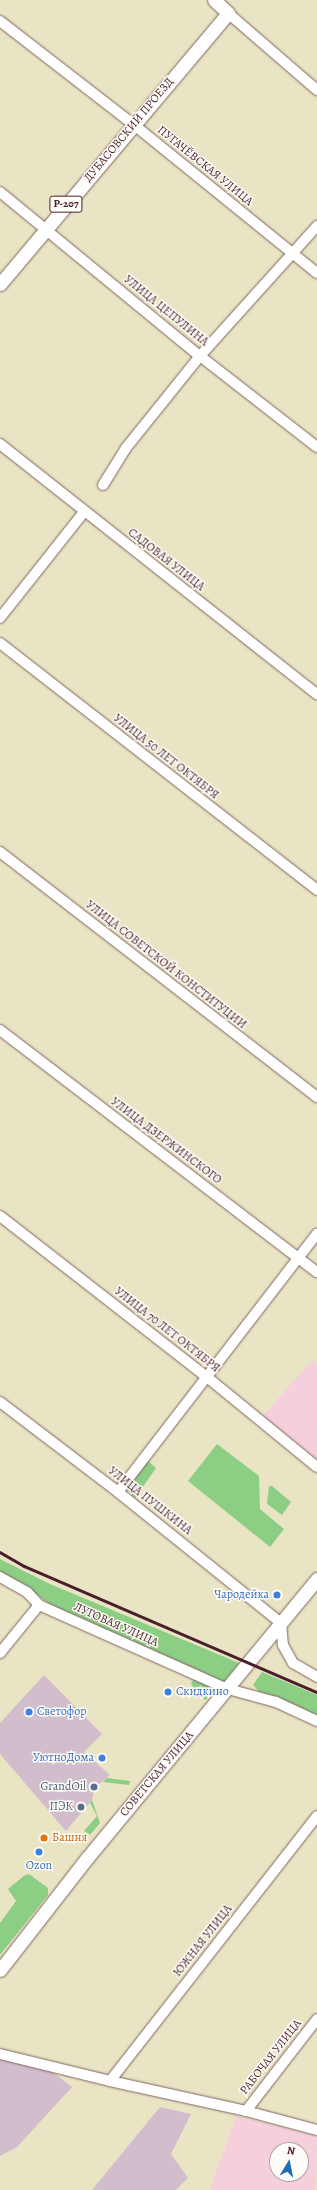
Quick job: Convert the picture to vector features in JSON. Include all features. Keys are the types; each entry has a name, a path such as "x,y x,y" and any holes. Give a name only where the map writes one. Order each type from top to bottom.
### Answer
{"main road":[{"path":"214,0 228,13"},
{"name":"ДУБАСОВСКИЙ ПРОЕЗД","path":"0,284 133,124 228,13"},
{"name":"СОВЕТСКАЯ УЛИЦА","path":"0,1970 87,1858 228,1689 317,1579"}],"street":[{"path":"228,13 317,90"},
{"name":"ПУГАЧЁВСКАЯ УЛИЦА","path":"0,21 133,124 317,273"},
{"name":"УЛИЦА ЦЕПУЛИНА","path":"0,192 200,356 317,447"},
{"path":"103,485 126,448 200,356 294,254 317,226"},
{"name":"САДОВАЯ УЛИЦА","path":"0,444 84,512 317,694"},
{"path":"0,618 84,512"},
{"name":"УЛИЦА 50 ЛЕТ ОКТЯБРЯ","path":"0,643 317,890"},
{"name":"УЛИЦА СОВЕТСКОЙ КОНСТИТУЦИИ","path":"0,852 317,1097"},
{"name":"УЛИЦА ДЗЕРЖИНСКОГО","path":"0,1030 317,1272"},
{"name":"УЛИЦА 70 ЛЕТ ОКТЯБРЯ","path":"0,1216 208,1377 317,1467"},
{"path":"118,1492 317,1234"},
{"name":"УЛИЦА ПУШКИНА","path":"0,1402 118,1492 281,1623"},
{"name":"ЛУГОВАЯ УЛИЦА","path":"0,1577 27,1592 39,1605 228,1689 276,1702 317,1721"},
{"path":"0,1653 39,1605"},
{"path":"281,1623 283,1645 293,1663 317,1677"},
{"name":"ЮЖНАЯ УЛИЦА","path":"110,2081 317,1816"},
{"name":"РАБОЧАЯ УЛИЦА","path":"246,2111 317,2019"},
{"path":"0,2054 110,2081 246,2111 317,2130"}],"shaded area":[{"path":"312,1360 317,1364 317,1459 263,1416"},
{"path":"44,1675 102,1734 84,1752 110,1775 98,1785 92,1800 66,1831 0,1754 0,1723"},
{"path":"0,2058 51,2071 72,2087 17,2147 0,2156"},
{"path":"160,2107 191,2114 171,2154 188,2178 176,2190 92,2190"},
{"path":"236,2116 317,2136 316,2190 210,2190"}],"green space":[{"path":"217,1444 259,1476 260,1509 284,1529 270,1547 188,1481"},
{"path":"147,1460 156,1468 135,1498 129,1494 128,1486"},
{"path":"269,1486 272,1486 291,1502 282,1515 267,1504"},
{"path":"0,1559 50,1584 239,1663 223,1683 52,1606 31,1590 0,1573"},
{"path":"262,1672 317,1695 317,1715 295,1705 262,1695 253,1685"},
{"path":"195,1678 214,1687 212,1693 206,1700 197,1696 191,1683"},
{"path":"107,1778 130,1781 129,1785 103,1782"},
{"path":"92,1800 100,1823 90,1835 84,1831 97,1816 90,1803"},
{"path":"29,1874 48,1888 48,1895 0,1955 0,1923 16,1901 8,1889 25,1875"}],"railway":[{"path":"0,1552 24,1566 317,1692"}],"place":[{"name":"Чародейка","path":"277,1595"},
{"name":"Скидкино","path":"168,1692"},
{"name":"Светофор","path":"29,1712"},
{"name":"УютноДома","path":"102,1758"},
{"name":"GrandOil","path":"94,1787"},
{"name":"ПЭК","path":"81,1807"},
{"name":"Башня","path":"44,1838"},
{"name":"Ozon","path":"39,1852"}]}
